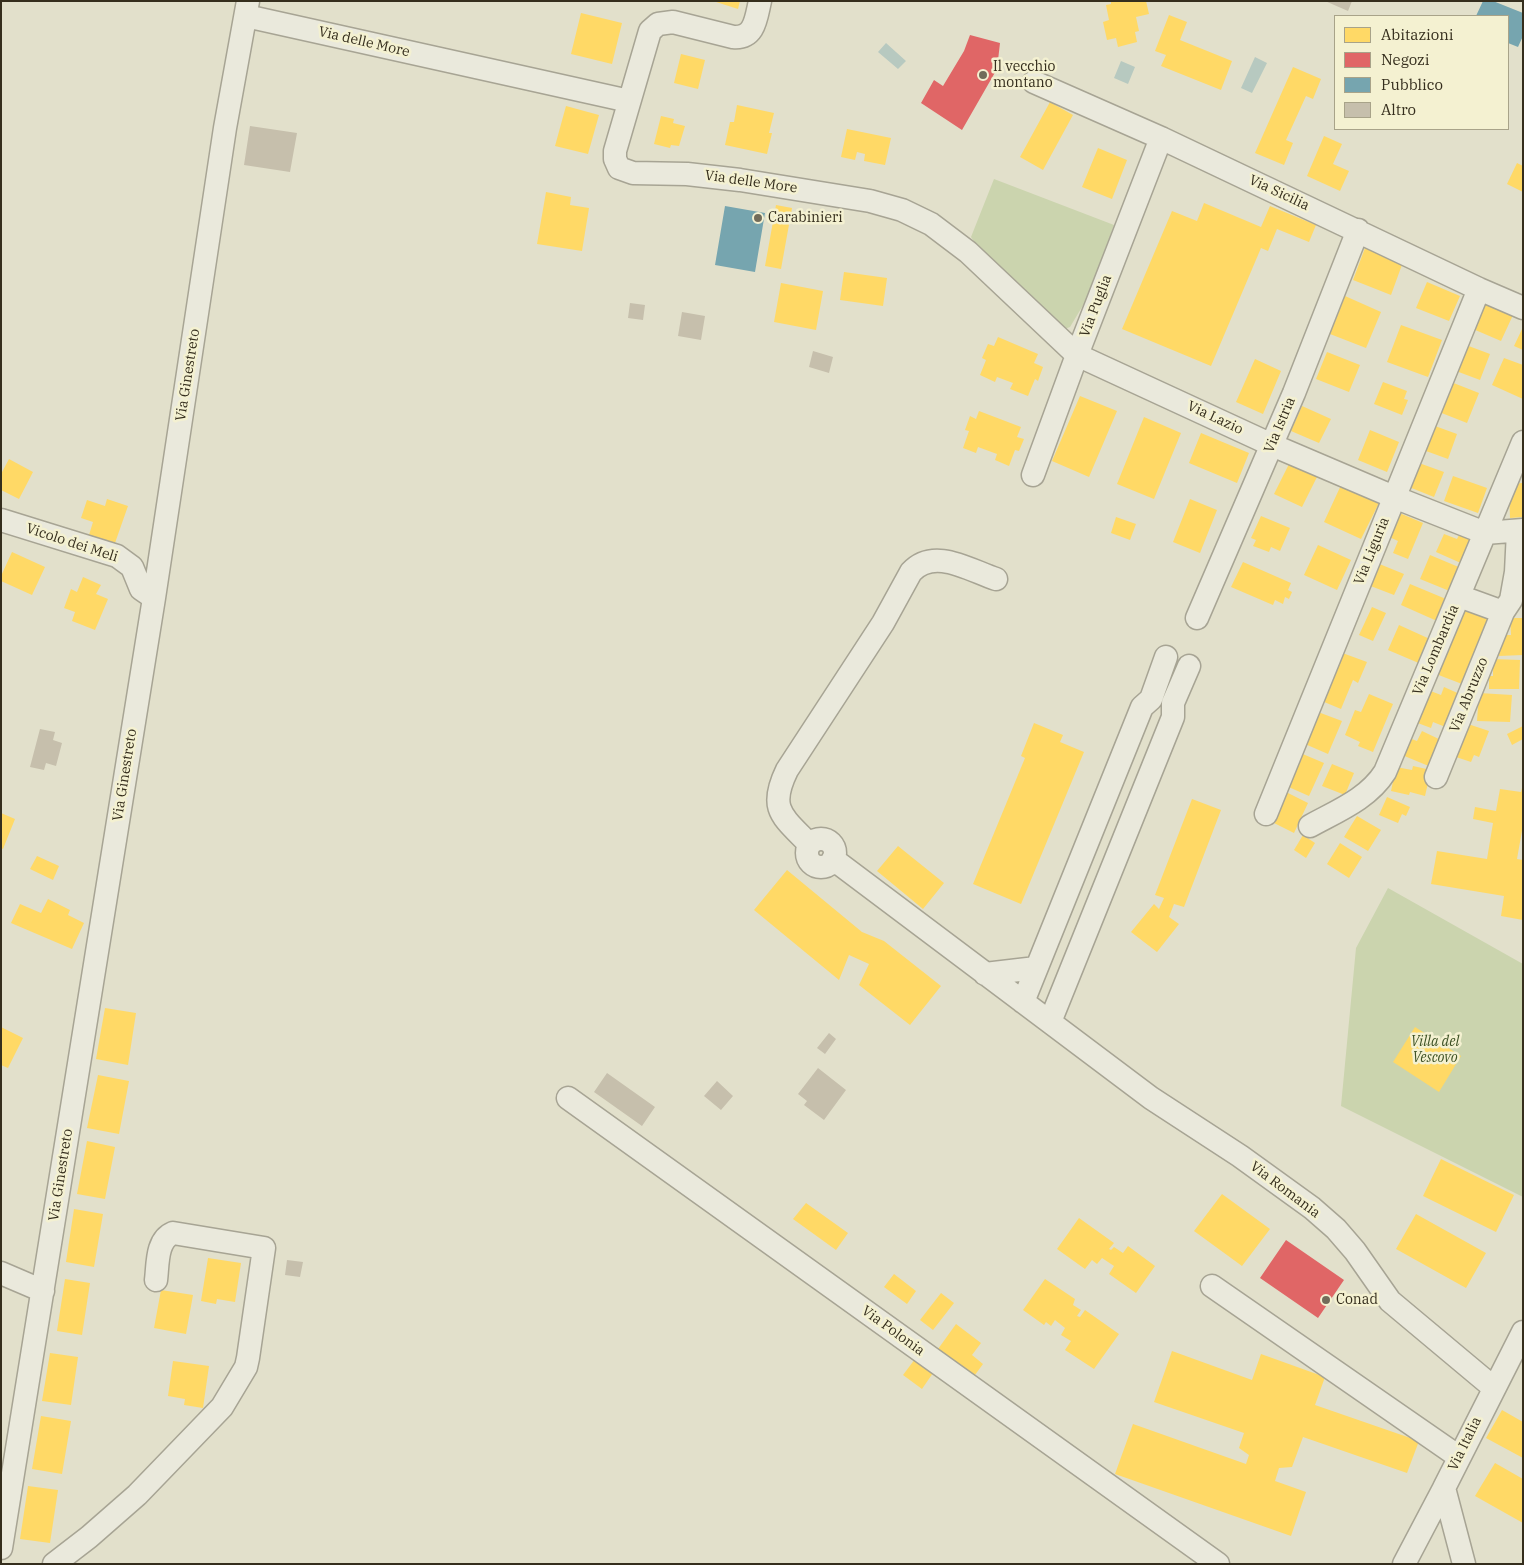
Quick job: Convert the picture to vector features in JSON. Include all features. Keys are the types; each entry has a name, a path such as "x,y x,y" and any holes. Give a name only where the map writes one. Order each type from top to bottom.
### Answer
{"street":[{"name":"Via delle More","path":"760,1 753,28 747,35 742,37 733,37 676,23 658,24 648,34 615,155 616,164 623,170 636,173 721,177 870,201 902,210 927,222 944,234"},
{"name":"Via delle More","path":"247,9 629,101"},
{"name":"Via Ginestreto","path":"1,1548 154,598 225,128 247,9"},
{"name":"Via Sicilia","path":"1034,82 1161,138 1479,289 1523,308"},
{"name":"Via Puglia","path":"1033,475 1161,138"},
{"name":"Via Istria","path":"1198,618 1272,445 1358,230"},
{"name":"Via Lazio","path":"944,234 978,261 1077,355 1272,445 1394,497 1486,533 1520,531"},
{"name":"Via Liguria","path":"1266,814 1479,289"},
{"name":"Via Lombardia","path":"1310,826 1359,799 1382,778 1523,442"},
{"name":"Vicolo dei Meli","path":"1,520 117,556 132,567 141,589 154,598"},
{"name":"Via Abruzzo","path":"1436,777 1503,612 1512,600 1520,531"},
{"name":"Via Romania","path":"996,579 956,563 935,560 917,566 911,572 883,623 786,770 781,782 778,808 784,818 809,844 806,853 807,857 812,864 821,867 826,866 833,859 1151,1098 1240,1156 1312,1208 1336,1229 1355,1251 1390,1301 1494,1388"},
{"path":"1459,596 1503,612"},
{"path":"1023,1002 1142,707 1151,699 1166,656"},
{"path":"1050,1022 1173,717 1172,704 1189,666"},
{"path":"985,974 1036,968"},
{"name":"Via Polonia","path":"568,1098 1218,1564"},
{"path":"54,1564 89,1537 137,1495 222,1407 246,1367 264,1248 172,1233 162,1241 156,1280"},
{"path":"1,1273 43,1291"},
{"path":"1212,1286 1459,1457"},
{"name":"Via Italia","path":"1464,1564 1444,1488 1523,1332"},
{"path":"1404,1564 1444,1488"}],"green space":[{"path":"994,179 1114,225 1088,297 1070,327 1062,330 982,253 971,237"},
{"name":"Villa del Vescovo","path":"1388,888 1523,964 1523,1197 1341,1106 1356,948"}],"shaded area":[{"path":"886,43 906,61 898,69 878,52"},
{"path":"1255,57 1267,63 1252,93 1241,88"},
{"path":"1121,61 1135,67 1128,84 1114,78"}],"building: Abitazioni":[{"path":"713,1 740,1 738,9"},
{"path":"1111,1 1146,1 1149,14 1136,17 1139,31 1135,32 1137,42 1118,47 1116,38 1107,40 1103,22 1109,20 1106,5 1111,4"},
{"path":"581,13 622,23 612,64 571,54"},
{"path":"1169,15 1187,22 1180,40 1232,61 1221,90 1161,66 1166,55 1155,51"},
{"path":"681,54 705,60 698,89 674,83"},
{"path":"1293,67 1321,79 1313,99 1306,96 1286,140 1293,143 1284,165 1255,153"},
{"path":"1050,102 1073,115 1043,170 1020,157"},
{"path":"737,105 774,113 769,133 772,133 767,154 725,145 730,122 734,122"},
{"path":"566,106 599,115 588,154 555,146"},
{"path":"661,116 674,119 673,123 685,126 679,146 671,145 670,148 654,144"},
{"path":"847,129 891,138 885,165 864,161 865,154 857,152 855,160 841,157"},
{"path":"1324,136 1342,144 1333,164 1349,171 1340,191 1307,176"},
{"path":"1098,148 1127,160 1112,199 1082,187"},
{"path":"1517,163 1523,166 1523,192 1507,184"},
{"path":"546,192 571,197 570,205 589,208 582,251 537,244"},
{"path":"1204,203 1261,227 1270,206 1316,225 1309,242 1277,229 1268,251 1261,248 1211,366 1122,329 1172,211 1197,221"},
{"path":"776,205 792,208 781,269 765,266"},
{"path":"1365,248 1403,262 1391,295 1353,280"},
{"path":"844,272 887,278 883,306 840,300"},
{"path":"1427,282 1460,296 1449,321 1416,308"},
{"path":"781,283 823,291 816,330 774,322"},
{"path":"1345,296 1381,312 1366,348 1330,334"},
{"path":"1485,303 1513,315 1501,341 1473,329"},
{"path":"1401,325 1442,340 1428,377 1387,362"},
{"path":"1523,327 1523,350 1514,346"},
{"path":"998,337 1038,354 1034,363 1043,367 1038,381 1035,379 1028,396 1010,389 1013,383 997,377 995,382 980,375 986,360 982,358 988,344 994,346"},
{"path":"1466,345 1490,354 1480,380 1456,371"},
{"path":"1327,352 1360,365 1349,392 1316,379"},
{"path":"1504,358 1523,365 1523,399 1492,385"},
{"path":"1255,359 1281,371 1263,414 1236,402"},
{"path":"1383,382 1407,391 1404,399 1408,400 1402,415 1374,404"},
{"path":"1451,382 1479,393 1467,423 1439,412"},
{"path":"1080,396 1117,411 1089,477 1052,461"},
{"path":"1302,406 1331,419 1319,443 1291,431"},
{"path":"979,411 1021,427 1017,437 1024,439 1019,451 1015,450 1009,466 995,460 997,454 978,447 976,453 963,448 969,431 965,430 970,416 976,419"},
{"path":"1144,417 1181,433 1154,499 1117,484"},
{"path":"1435,426 1457,434 1448,459 1426,451"},
{"path":"1370,430 1399,442 1387,472 1358,460"},
{"path":"1201,433 1249,453 1237,483 1189,463"},
{"path":"9,459 33,472 19,499 1,490 1,474"},
{"path":"1419,463 1444,472 1434,497 1409,487"},
{"path":"1289,464 1317,477 1302,507 1274,494"},
{"path":"1453,476 1487,488 1478,513 1444,501"},
{"path":"1342,483 1380,501 1361,539 1324,522"},
{"path":"1523,483 1523,517 1510,518 1509,484"},
{"path":"107,499 128,506 115,543 89,535 93,522 81,518 87,500 105,506"},
{"path":"1190,499 1217,510 1200,553 1173,542"},
{"path":"1397,512 1423,523 1408,559 1393,553 1398,541 1387,536"},
{"path":"1261,516 1290,528 1280,551 1271,547 1269,552 1253,546 1256,540 1251,538"},
{"path":"1116,517 1136,524 1130,540 1111,533"},
{"path":"1461,531 1475,537 1463,564 1436,552 1444,534 1457,539"},
{"path":"1318,545 1351,560 1337,590 1304,575"},
{"path":"12,552 45,567 32,595 1,581 1,576"},
{"path":"1430,555 1461,568 1452,592 1420,579"},
{"path":"1243,562 1291,583 1288,590 1292,592 1289,599 1285,597 1283,604 1275,600 1273,605 1231,587"},
{"path":"1377,563 1404,574 1394,595 1368,585"},
{"path":"83,577 101,585 96,594 108,599 95,630 72,621 75,612 64,608 71,589 77,592"},
{"path":"1410,584 1446,599 1437,621 1401,605"},
{"path":"1372,607 1386,613 1373,641 1359,635"},
{"path":"1462,608 1488,618 1462,684 1436,674"},
{"path":"1510,618 1523,618 1523,655 1499,656 1499,635 1511,635"},
{"path":"1399,625 1432,640 1421,664 1388,650"},
{"path":"1337,651 1367,662 1358,683 1353,680 1341,709 1317,699"},
{"path":"1493,659 1520,660 1519,689 1489,689 1489,676 1493,676"},
{"path":"1444,687 1462,695 1448,728 1433,722 1431,728 1415,722 1428,690 1441,695"},
{"path":"1479,693 1512,695 1510,722 1477,721"},
{"path":"1369,694 1393,704 1373,752 1358,746 1360,742 1345,735 1355,710 1361,712"},
{"path":"1318,712 1342,721 1328,754 1305,744"},
{"path":"1034,723 1063,735 1060,742 1084,752 1021,904 973,884 1025,758 1021,756"},
{"path":"1468,724 1489,731 1479,757 1474,755 1471,762 1456,757"},
{"path":"1523,726 1523,739 1512,745 1507,734"},
{"path":"1422,731 1443,741 1431,767 1402,755 1409,738 1417,741"},
{"path":"1298,752 1324,763 1309,796 1284,785"},
{"path":"1332,764 1354,773 1345,795 1322,786"},
{"path":"1413,766 1431,770 1425,796 1410,792 1409,795 1391,791 1396,767 1412,770"},
{"path":"1522,788 1523,825 1517,859 1523,860 1523,920 1501,916 1504,896 1431,884 1437,851 1487,859 1493,823 1473,819 1475,807 1496,811 1500,789 1521,792"},
{"path":"1284,791 1308,803 1294,833 1270,821"},
{"path":"1387,797 1410,807 1406,816 1402,814 1398,823 1379,815"},
{"path":"1192,799 1221,810 1184,907 1174,904 1169,917 1179,924 1157,952 1131,932 1154,904 1159,909 1164,898 1155,895"},
{"path":"1,813 15,819 3,849 1,848"},
{"path":"1357,816 1381,830 1368,851 1344,837"},
{"path":"1303,835 1315,843 1306,858 1294,850"},
{"path":"1340,843 1362,857 1349,878 1327,864"},
{"path":"898,846 944,883 923,909 877,871"},
{"path":"37,856 59,866 53,880 30,869"},
{"path":"787,870 862,932 884,941 941,986 910,1025 859,985 869,964 849,955 839,980 754,910"},
{"path":"48,899 70,910 68,915 84,923 72,949 11,923 20,904 41,913"},
{"path":"105,1008 136,1013 128,1065 96,1059"},
{"path":"1,1027 23,1038 8,1068 1,1065"},
{"path":"1415,1027 1461,1056 1439,1092 1393,1062"},
{"path":"98,1075 129,1081 119,1134 87,1128"},
{"path":"87,1141 115,1147 105,1199 77,1194"},
{"path":"1441,1159 1514,1195 1496,1232 1423,1196"},
{"path":"1222,1194 1270,1229 1242,1266 1194,1231"},
{"path":"806,1203 848,1233 836,1250 793,1219"},
{"path":"74,1209 103,1214 94,1267 66,1262"},
{"path":"1416,1214 1486,1253 1466,1288 1396,1249"},
{"path":"1079,1218 1114,1243 1109,1249 1111,1250 1114,1247 1123,1253 1128,1246 1155,1266 1136,1293 1109,1274 1114,1266 1102,1258 1097,1264 1092,1260 1085,1269 1057,1249"},
{"path":"208,1258 241,1263 235,1302 217,1299 216,1304 201,1301"},
{"path":"894,1274 916,1291 907,1304 884,1287"},
{"path":"65,1279 90,1283 82,1335 57,1331"},
{"path":"1045,1279 1075,1299 1073,1305 1081,1310 1077,1316 1080,1317 1085,1310 1119,1334 1094,1369 1065,1350 1071,1341 1061,1335 1065,1328 1055,1320 1051,1326 1046,1322 1044,1325 1023,1310"},
{"path":"161,1290 193,1295 186,1334 154,1328"},
{"path":"941,1293 954,1303 933,1330 920,1320"},
{"path":"956,1324 981,1343 972,1355 983,1364 972,1379 933,1356"},
{"path":"1172,1351 1252,1380 1261,1354 1325,1377 1315,1405 1419,1441 1407,1473 1303,1437 1292,1467 1279,1468 1275,1481 1306,1492 1291,1536 1115,1474 1133,1424 1246,1464 1249,1455 1239,1448 1244,1433 1154,1402"},
{"path":"50,1353 78,1357 71,1405 42,1401"},
{"path":"915,1359 933,1373 922,1389 903,1375"},
{"path":"173,1361 209,1366 203,1408 184,1405 185,1399 168,1396"},
{"path":"1502,1410 1523,1422 1523,1458 1486,1438"},
{"path":"41,1416 71,1421 62,1474 32,1469"},
{"path":"1495,1463 1523,1479 1523,1523 1475,1496"},
{"path":"28,1486 58,1490 50,1543 20,1539"}],"building: Negozi":[{"path":"970,35 1000,43 997,69 962,130 921,103 934,80 943,86 964,51"},
{"path":"1286,1240 1344,1280 1318,1318 1260,1278"}],"building: Pubblico":[{"path":"1483,1 1493,1 1523,13 1523,36 1518,47 1509,43 1509,15 1476,15"},
{"path":"725,206 765,213 755,272 715,265"}],"building: Altro":[{"path":"1325,1 1352,1 1348,11"},
{"path":"250,126 297,133 290,172 244,165"},
{"path":"630,303 645,305 643,320 628,318"},
{"path":"682,312 705,316 701,340 678,336"},
{"path":"813,351 833,357 829,373 809,367"},
{"path":"40,729 55,732 53,740 62,743 56,766 46,763 44,770 30,767"},
{"path":"829,1033 836,1039 825,1054 817,1048"},
{"path":"818,1068 846,1090 824,1120 804,1105 807,1101 798,1094"},
{"path":"607,1073 655,1107 642,1126 594,1092"},
{"path":"717,1081 733,1096 721,1110 704,1096"},
{"path":"287,1260 303,1262 300,1277 285,1275"}],"place":[{"name":"Il vecchio montano","path":"983,75"},
{"name":"Carabinieri","path":"758,218"},
{"name":"Conad","path":"1326,1300"}]}
